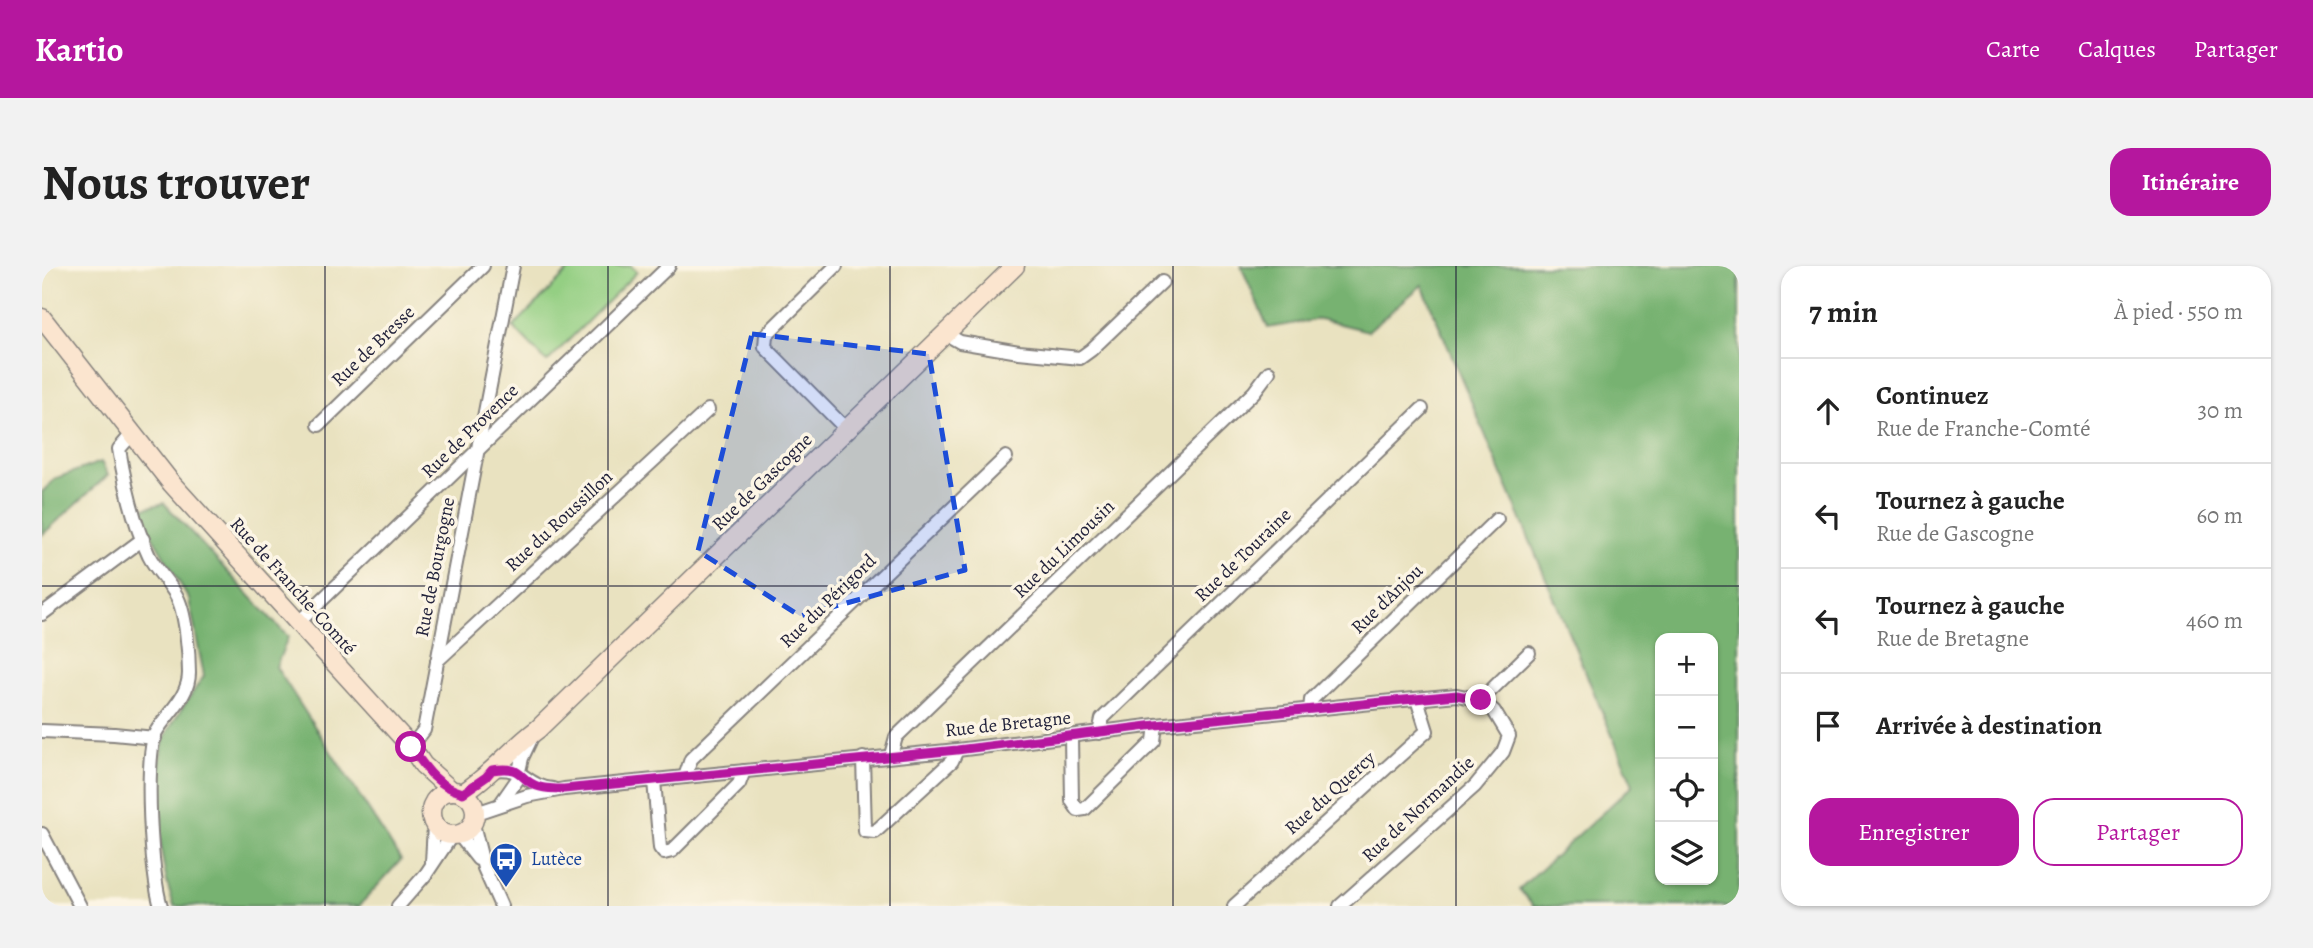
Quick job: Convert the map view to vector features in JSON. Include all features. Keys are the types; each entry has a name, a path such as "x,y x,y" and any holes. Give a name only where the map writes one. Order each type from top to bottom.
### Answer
{"street":[{"name":"Rue de Bresse","path":"319,425 484,266"},
{"name":"Rue de Bourgogne","path":"411,747 424,730 513,266"},
{"name":"Rue de Provence","path":"298,624 669,266"},
{"path":"836,266 765,335 765,347 847,430"},
{"name":"Rue de Gascogne","path":"458,792 486,777 538,729 1015,266"},
{"path":"946,334 960,342 1019,352 1080,358 1091,351 1162,282"},
{"name":"Rue de Franche-Comté","path":"42,318 172,484 411,747 423,765 435,800"},
{"name":"Rue du Limousin","path":"891,755 896,737 1254,392 1269,372"},
{"name":"Rue de Touraine","path":"1098,733 1102,719 1422,409"},
{"name":"Rue du Roussillon","path":"437,661 708,410"},
{"path":"132,434 119,449 126,489 149,557 178,597 189,675 187,688 155,738 151,762 151,851 155,890 161,906"},
{"name":"Rue du Périgord","path":"685,776 691,759 1006,457"},
{"name":"Rue d'Anjou","path":"1310,710 1311,700 1497,519"},
{"path":"42,614 143,539"},
{"path":"1481,700 1529,653"},
{"name":"Rue de Bretagne","path":"465,827 501,804 564,789 957,750 1156,725 1457,695 1481,700"},
{"name":"Rue du Quercy","path":"1234,906 1427,731 1417,699"},
{"name":"Rue de Normandie","path":"1340,906 1475,786 1503,752 1509,736 1494,711 1481,700"},
{"path":"1071,737 1072,802 1078,810 1085,809 1154,741 1156,725"},
{"name":"Rue de Gascogne","path":"501,804 512,790 520,772 522,758 538,729"},
{"path":"42,731 155,738"},
{"path":"863,758 865,831 875,832 952,761 957,750"},
{"name":"Rue de Franche-Comté","path":"423,765 458,792"},
{"path":"492,770 512,768 540,787 564,789"},
{"path":"654,781 660,848 664,853 672,851 739,784 744,771"},
{"path":"398,906 432,866 465,827 472,801 458,792 441,794 435,800 431,811 434,825 432,866"},
{"path":"434,825 445,834 465,827"},
{"path":"465,827 501,906"},
{"path":"42,834 79,906"}],"highlighted area":[{"path":"752,334 929,354 965,570 800,616 698,551"}],"green space":[{"path":"573,266 631,266 637,272 547,362 513,327"},
{"path":"1241,266 1739,266 1739,906 1534,906 1519,889 1633,785 1422,285 1368,331 1320,319 1268,328"},
{"path":"101,462 108,475 42,535 42,492 56,478"},
{"path":"164,503 288,637 276,667 401,860 359,906 174,906 164,868 158,823 160,758 164,740 176,717 204,676 189,599 137,510"}],"place":[{"name":"Lutèce","path":"506,889"}],"route":[{"path":"411,747 423,765 452,791 463,793 492,770 503,768 520,772 531,783 540,787 564,789 957,750 1156,725 1372,703 1457,695 1481,700"}]}
